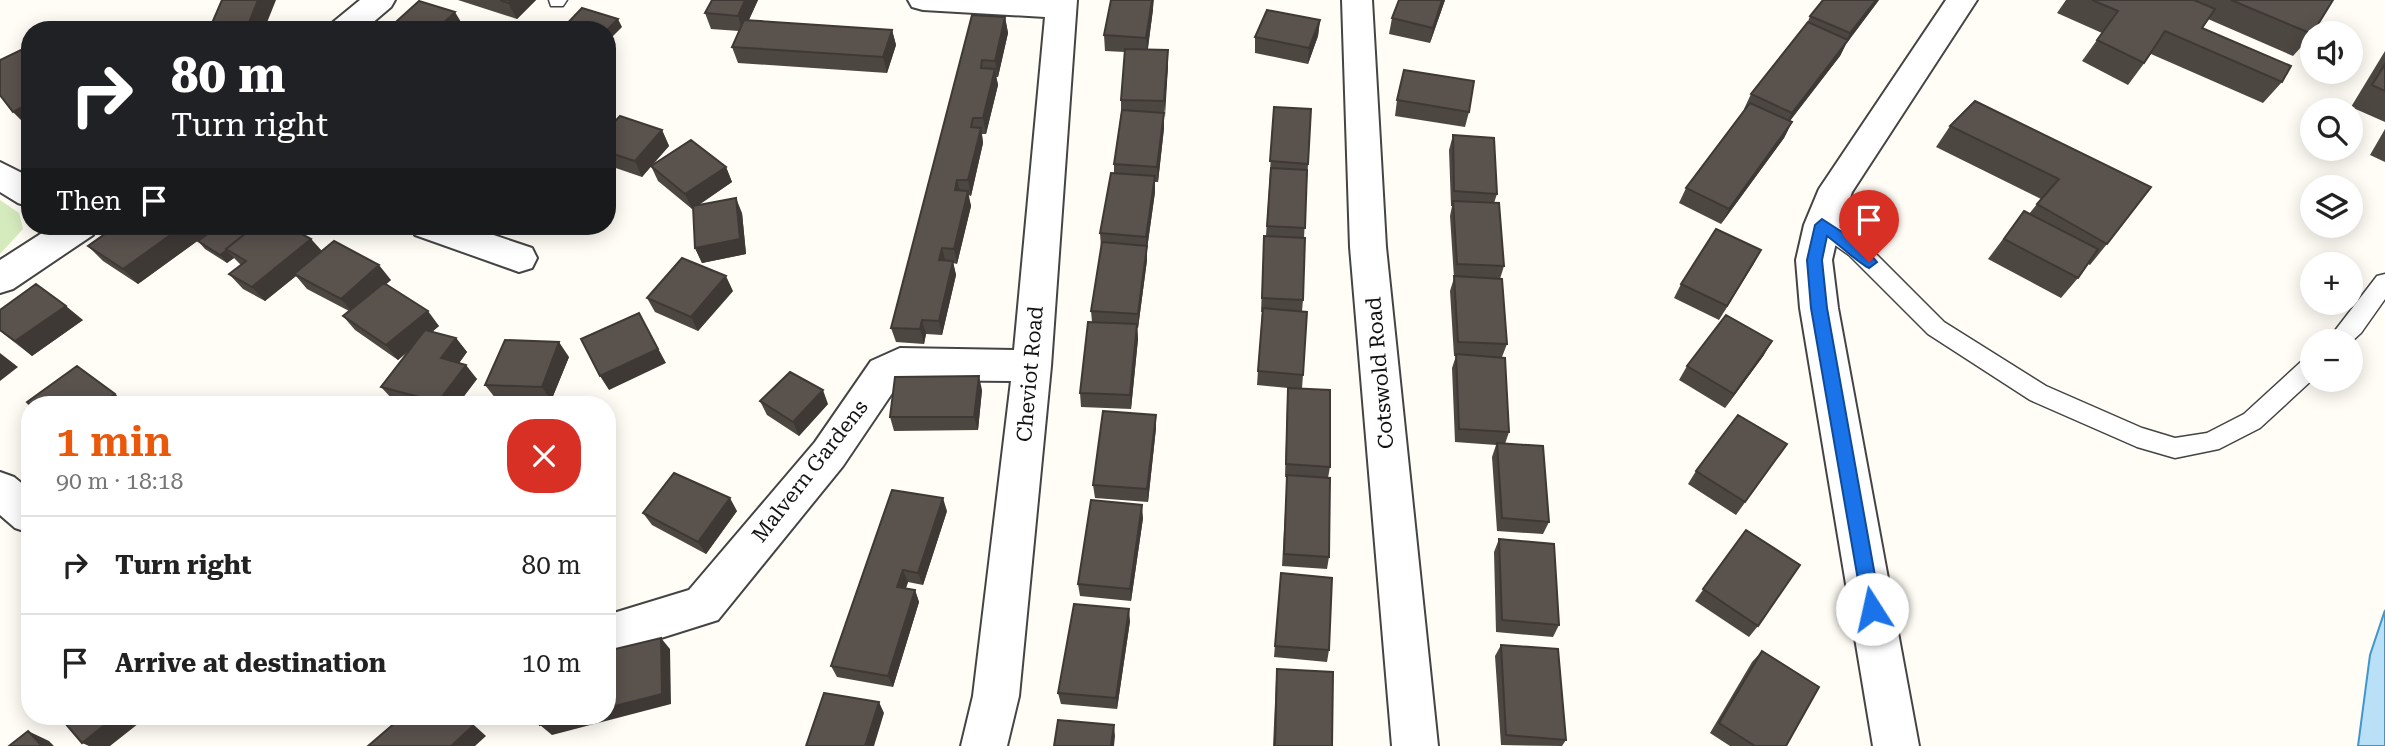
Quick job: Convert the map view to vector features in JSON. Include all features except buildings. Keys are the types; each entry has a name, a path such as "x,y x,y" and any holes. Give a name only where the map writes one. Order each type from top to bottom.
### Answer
{"street":[{"path":"354,21 380,0"},
{"path":"923,0 1060,4"},
{"name":"Cotswold Road","path":"1357,0 1368,247 1415,746"},
{"path":"1896,746 1819,308 1814,260 1822,225 1836,189 1962,0"},
{"name":"Cheviot Road","path":"984,746 996,696 1032,366 1060,4"},
{"path":"0,175 21,188"},
{"path":"0,279 66,235"},
{"path":"454,235 519,258"},
{"name":"Malvern Gardens","path":"616,632 702,606 829,454 885,372 900,364 1032,366"},
{"path":"0,490 21,508"}],"lane":[{"path":"1822,225 1857,249 1936,328 2038,393 2137,437 2175,448 2211,442 2252,421 2300,377"},
{"path":"2351,329 2385,282"}],"green space":[{"path":"0,200 19,213 21,231 0,254"}],"water":[{"path":"2385,610 2385,746 2358,746 2370,655"}],"route":[{"path":"1869,262 1857,249 1822,225 1814,260 1819,308 1872,609"}]}
